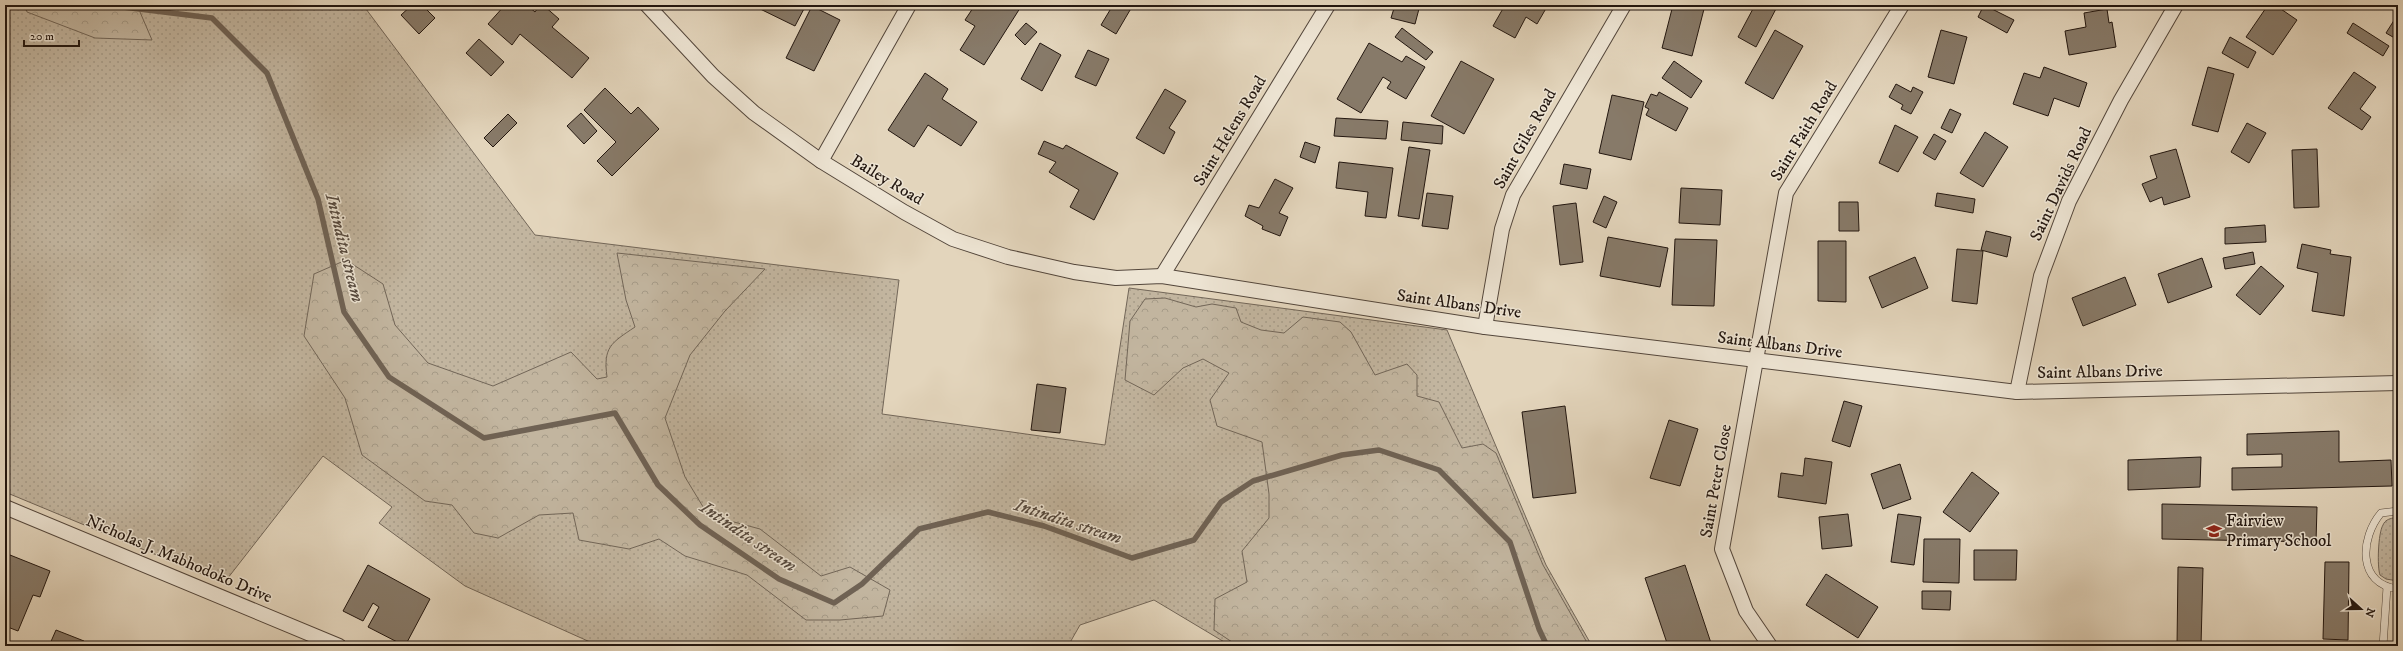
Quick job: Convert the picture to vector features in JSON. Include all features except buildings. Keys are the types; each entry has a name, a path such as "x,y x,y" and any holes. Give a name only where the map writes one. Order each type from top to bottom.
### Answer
{"street":[{"name":"Bailey Road","path":"648,5 713,76 748,108 821,161 904,212 953,239 1008,257 1074,272 1116,278 1162,276"},
{"path":"821,161 909,5"},
{"name":"Saint Helens Road","path":"1162,276 1328,5"},
{"name":"Saint Giles Road","path":"1485,327 1502,230 1513,195 1624,5"},
{"name":"Saint Faith Road","path":"1756,360 1786,193 1902,5"},
{"name":"Saint Davids Road","path":"2017,392 2040,276 2063,215 2121,100 2176,5"},
{"name":"Saint Albans Drive","path":"1162,276 1485,327 2017,392 2398,383"},
{"name":"Saint Peter Close","path":"1756,360 1722,549 1746,611 1770,646"},
{"name":"Nicholas J. Mabhodoko Drive","path":"5,506 333,644"}],"lane":[{"path":"2398,511 2382,513 2373,522 2367,540 2366,562 2371,578 2387,587 2398,588"},
{"path":"2383,646 2387,587"}],"green space":[{"path":"5,5 363,5 535,235 899,280 882,414 1105,445 1129,288 1447,330 1546,565 1592,646 1231,646 1154,600 1080,625 1068,646 599,646 465,586 379,523 392,507 323,456 224,583 5,492"},
{"path":"25,5 137,5 152,40 95,38 27,12"},
{"path":"617,253 765,269 725,311 690,355 665,418 685,477 708,515 760,529 821,576 850,567 890,590 883,616 840,620 806,620 747,575 685,556 659,539 629,549 579,540 573,513 539,515 498,538 474,533 452,505 425,501 362,455 345,398 304,336 314,274 346,260 383,284 395,325 428,363 493,386 571,352 597,379 607,377 606,359 610,347 620,337 635,327 626,300"},
{"path":"1165,298 1196,307 1212,304 1236,308 1241,322 1261,330 1284,333 1303,317 1340,322 1351,332 1375,375 1407,364 1417,375 1417,396 1439,402 1462,448 1483,444 1496,453 1543,565 1589,646 1238,646 1214,630 1215,599 1247,582 1242,551 1269,518 1269,494 1262,442 1217,426 1210,400 1229,373 1203,359 1183,368 1154,395 1125,380 1130,321 1145,299"},
{"path":"2393,518 2398,518 2398,581 2386,579 2380,575 2378,565 2378,550 2381,529 2385,522"}],"waterway":[{"name":"Intindita stream","path":"107,5 212,18 267,73 318,199 344,312 389,377 484,438 615,413 658,485 700,525 779,579 834,603 862,584 919,529 988,512 1044,526 1132,558 1194,540 1221,502 1253,481 1342,455 1379,450 1439,470 1510,542 1539,629 1547,646"}],"place":[{"name":"Fairview Primary School","path":"2214,531"}]}
